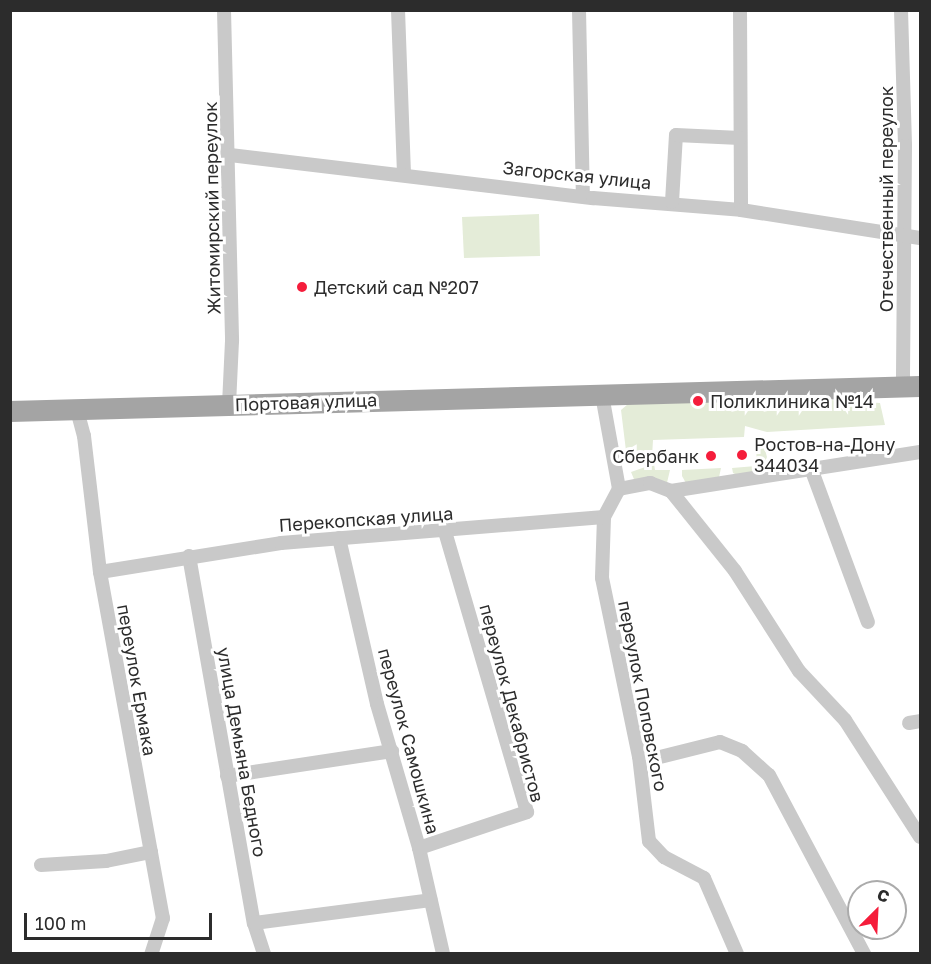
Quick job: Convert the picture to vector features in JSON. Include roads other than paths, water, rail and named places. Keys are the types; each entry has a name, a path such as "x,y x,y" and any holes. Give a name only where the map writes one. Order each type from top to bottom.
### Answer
{"main road":[{"name":"Портовая улица","path":"10,411 912,387"}],"street":[{"name":"Житомирский переулок","path":"224,10 230,155 232,341 229,405"},
{"path":"398,10 404,174"},
{"path":"579,10 583,196"},
{"path":"740,10 741,210"},
{"name":"Отечественный переулок","path":"900,10 905,238 912,387"},
{"path":"672,202 676,135 740,138"},
{"name":"Загорская улица","path":"230,155 583,196 672,202 741,210 905,238 921,238"},
{"path":"602,395 619,489 604,517"},
{"name":"переулок Ермака","path":"77,410 84,436 100,572 164,918 151,954"},
{"path":"619,489 650,483 671,491 812,471 921,452"},
{"path":"812,471 868,622"},
{"path":"671,491 735,571 798,671 845,720 921,837"},
{"name":"Перекопская улица","path":"100,572 189,556 339,538 445,532 604,517"},
{"name":"переулок Поповского","path":"604,517 602,578 639,756 650,841 664,857 704,878 737,954"},
{"name":"переулок Декабристов","path":"419,848 527,812 445,532"},
{"name":"переулок Самошкина","path":"339,538 377,704 419,848 443,954"},
{"name":"улица Демьяна Бедного","path":"189,556 254,923 264,954"},
{"path":"639,756 656,758 720,742 742,751 769,776 864,954"},
{"path":"227,776 392,751"},
{"path":"41,865 106,861 150,852"},
{"path":"254,923 431,900"}],"place":[{"name":"Детский сад №207","path":"302,287"},
{"name":"Поликлиника №14","path":"698,401"},
{"name":"Ростов-на-Дону 344034","path":"742,455"},
{"name":"Сбербанк","path":"711,456"}]}
